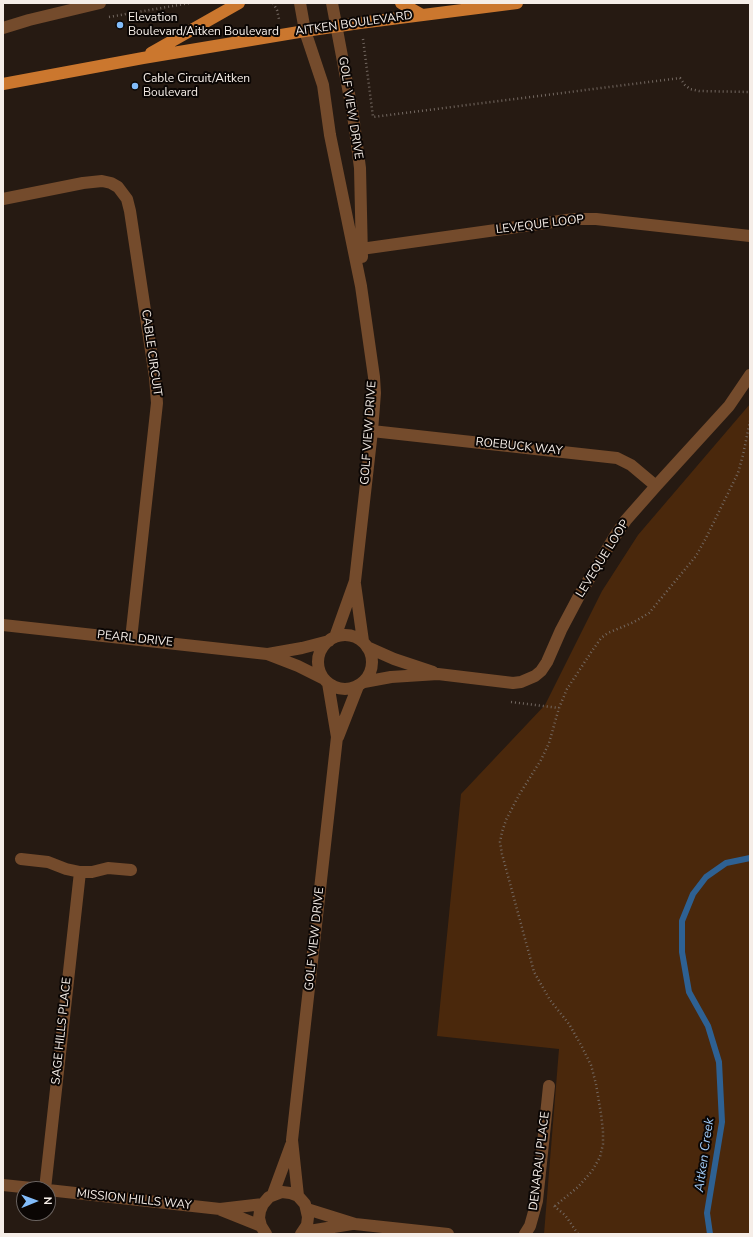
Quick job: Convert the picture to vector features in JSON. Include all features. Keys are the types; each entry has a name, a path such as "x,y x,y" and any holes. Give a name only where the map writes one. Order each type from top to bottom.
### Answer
{"main road":[{"path":"143,58 239,3"},
{"path":"401,3 422,15"},
{"name":"AITKEN BOULEVARD","path":"3,84 143,58 336,26 517,3"}],"street":[{"path":"3,28 29,20 100,3"},
{"name":"GOLF VIEW DRIVE","path":"300,3 305,31 323,85 330,135 358,250"},
{"name":"GOLF VIEW DRIVE","path":"332,3 353,115 360,168 358,250 361,286 374,377 372,431 355,581 332,639"},
{"name":"CABLE CIRCUIT","path":"3,199 83,183 102,181 111,183 118,187 127,199 155,377 157,403 132,639"},
{"name":"LEVEQUE LOOP","path":"358,250 574,219 596,219 750,236"},
{"name":"LEVEQUE LOOP","path":"361,684 391,677 438,674 513,683 528,680 542,671 579,596 626,520 729,406 750,375"},
{"name":"ROEBUCK WAY","path":"372,431 617,458 631,465 656,486"},
{"name":"GOLF VIEW DRIVE","path":"355,581 365,644"},
{"name":"PEARL DRIVE","path":"3,624 267,654 298,666 326,681"},
{"path":"350,635 365,644 370,653 372,665 368,677 361,684 352,688 340,689 326,681 319,666 318,659 324,646 332,639 350,635"},
{"name":"PEARL DRIVE","path":"267,654 302,648 332,639"},
{"name":"LEVEQUE LOOP","path":"365,644 394,659 438,674"},
{"name":"GOLF VIEW DRIVE","path":"298,1196 292,1140 337,737 326,681"},
{"name":"GOLF VIEW DRIVE","path":"337,737 361,684"},
{"path":"22,859 48,862 66,869 80,872 92,872 108,868 131,870"},
{"name":"SAGE HILLS PLACE","path":"46,1181 80,872"},
{"name":"DENARAU PLACE","path":"525,1234 530,1226 537,1202 549,1086"},
{"name":"GOLF VIEW DRIVE","path":"273,1194 292,1140"},
{"path":"3,1185 16,1186"},
{"name":"MISSION HILLS WAY","path":"56,1191 220,1209 263,1204"},
{"path":"264,1230 259,1218 263,1204 273,1194 282,1192 298,1196 307,1209 308,1221 302,1233"},
{"name":"MISSION HILLS WAY","path":"220,1209 264,1230"},
{"path":"307,1209 355,1224 448,1234"},
{"path":"302,1233 355,1224"}],"path":[{"path":"360,23 373,117 680,78 690,89 699,91 750,92"},
{"path":"578,1234 565,1215 555,1206 578,1187 592,1171 600,1156 603,1144 603,1131 596,1084 591,1065 581,1045 569,1024 550,1000 534,972 525,935 508,881 500,842 502,832 506,820 519,795 541,760 549,743 567,689 601,638 608,633 634,622 649,613 696,556 738,473 750,421"},
{"path":"510,702 560,708"}],"shaded area":[{"path":"750,404 750,1234 544,1234 559,1049 437,1036 461,794 545,705 602,591 638,535"}],"waterway":[{"name":"Aitken Creek","path":"710,1234 707,1213 722,1122 719,1062 708,1026 689,992 682,952 682,921 693,894 706,877 726,863 750,858"}],"place":[{"name":"Elevation Boulevard/Aitken Boulevard","path":"120,25"},
{"name":"Cable Circuit/Aitken Boulevard","path":"135,86"}]}
